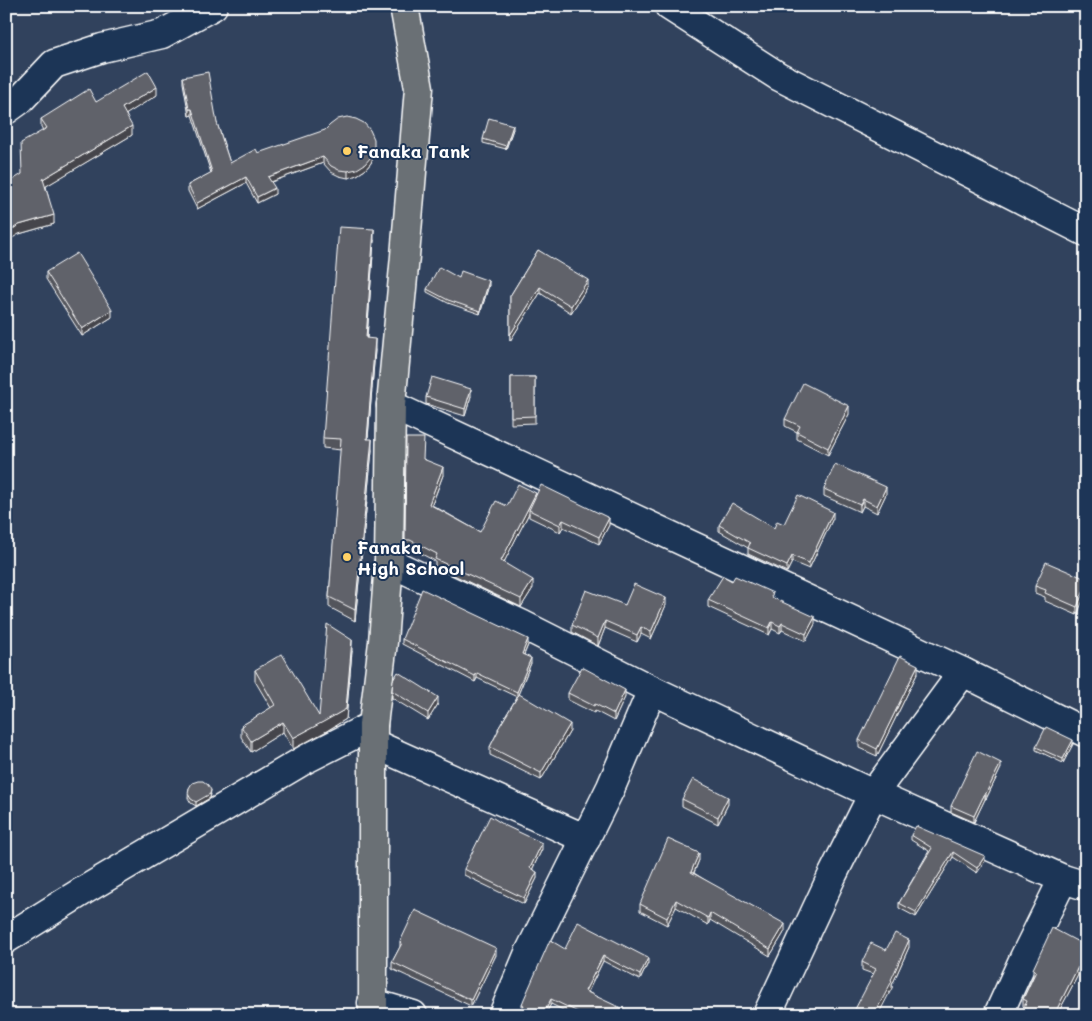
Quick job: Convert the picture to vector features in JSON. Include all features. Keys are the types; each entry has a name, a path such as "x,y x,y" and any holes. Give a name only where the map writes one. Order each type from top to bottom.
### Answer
{"main road":[{"path":"372,1009 373,734 389,562 390,405 419,88 404,6"}],"street":[{"path":"6,110 20,100 54,64 102,48 162,34 213,6"},
{"path":"669,6 778,76 1086,232"},
{"path":"390,405 963,672 1086,733"},
{"path":"389,562 523,625 652,690 873,794 1074,882 1024,958 998,1015"},
{"path":"767,1015 832,876 873,794 963,672"},
{"path":"503,1015 529,953 611,788 652,690"},
{"path":"6,939 83,891 306,759 373,734 586,839"},
{"path":"372,1009 413,1015"}],"building":[{"path":"148,71 157,87 122,108 132,126 43,179 54,215 19,225 6,233 6,184 22,174 21,143 47,128 41,119 89,89 96,102"},
{"path":"208,72 217,123 230,163 256,149 258,153 325,130 338,119 347,117 364,123 370,130 374,139 371,157 357,169 348,171 339,170 331,166 323,157 268,177 275,188 257,197 246,177 197,203 188,185 212,172 192,109 189,109 183,77"},
{"path":"489,118 513,125 506,146 483,139"},
{"name":"Fanaka High School","path":"339,227 374,229 366,338 375,339 367,439 372,439 355,610 329,597 341,439 323,438"},
{"path":"538,250 588,280 571,306 540,287 510,335 510,296"},
{"path":"77,253 112,310 82,329 46,272"},
{"path":"439,267 459,278 461,271 489,281 480,311 448,300 427,289"},
{"path":"432,377 471,389 465,409 426,397"},
{"path":"511,377 535,377 535,416 511,417"},
{"path":"803,383 849,406 828,448 797,432 800,426 785,419"},
{"path":"406,438 424,438 423,459 443,467 429,504 480,532 496,501 507,506 518,484 536,493 501,561 533,580 521,599 435,559 437,554 410,540 405,540"},
{"path":"835,464 886,487 877,506 863,499 860,505 824,489"},
{"path":"541,485 609,518 599,537 563,520 560,525 529,510"},
{"path":"798,495 833,512 809,563 792,556 787,566 748,548 750,543 719,525 732,503 774,528 777,521 784,524"},
{"path":"1046,562 1086,579 1086,586 1077,607 1045,593 1046,590 1035,586"},
{"path":"723,576 732,581 735,576 773,593 771,597 815,617 806,634 782,623 780,626 772,622 769,628 708,600"},
{"path":"634,584 666,598 651,632 641,627 637,635 605,621 598,638 572,625 586,590 625,605"},
{"path":"422,589 528,639 522,654 531,658 517,692 477,673 475,676 402,639"},
{"path":"327,624 352,640 346,709 293,738 283,722 251,741 241,726 275,705 255,670 282,654 319,716"},
{"path":"900,656 918,665 877,749 859,740"},
{"path":"582,667 625,690 614,714 568,693"},
{"path":"398,672 438,697 428,713 392,691 393,680"},
{"path":"519,694 570,724 541,773 490,747 498,729"},
{"path":"1046,727 1073,740 1063,759 1036,747"},
{"path":"977,751 1001,763 974,816 951,806"},
{"path":"693,779 728,797 718,817 682,799"},
{"path":"203,781 211,790 210,794 196,802 188,794 192,783"},
{"path":"490,816 506,826 542,843 530,868 537,872 524,898 464,869"},
{"path":"916,826 985,856 977,868 953,852 916,912 899,903 932,848 911,835"},
{"path":"668,839 699,853 691,872 785,924 770,949 710,913 708,918 676,900 667,918 640,904"},
{"path":"415,910 496,948 471,1000 392,962"},
{"path":"578,922 648,958 640,975 603,956 585,991 627,1011 625,1015 584,1015 551,999 543,1015 519,1015 550,940 565,949"},
{"path":"1052,928 1086,946 1086,971 1078,967 1054,1015 1021,1015 1027,1001 1023,999 1036,971 1033,969"},
{"path":"895,933 909,940 892,981 874,1015 852,1015 876,969 862,962 871,943 886,950"}],"place":[{"name":"Fanaka Tank","path":"347,151"},
{"name":"Fanaka High School","path":"347,557"}]}
